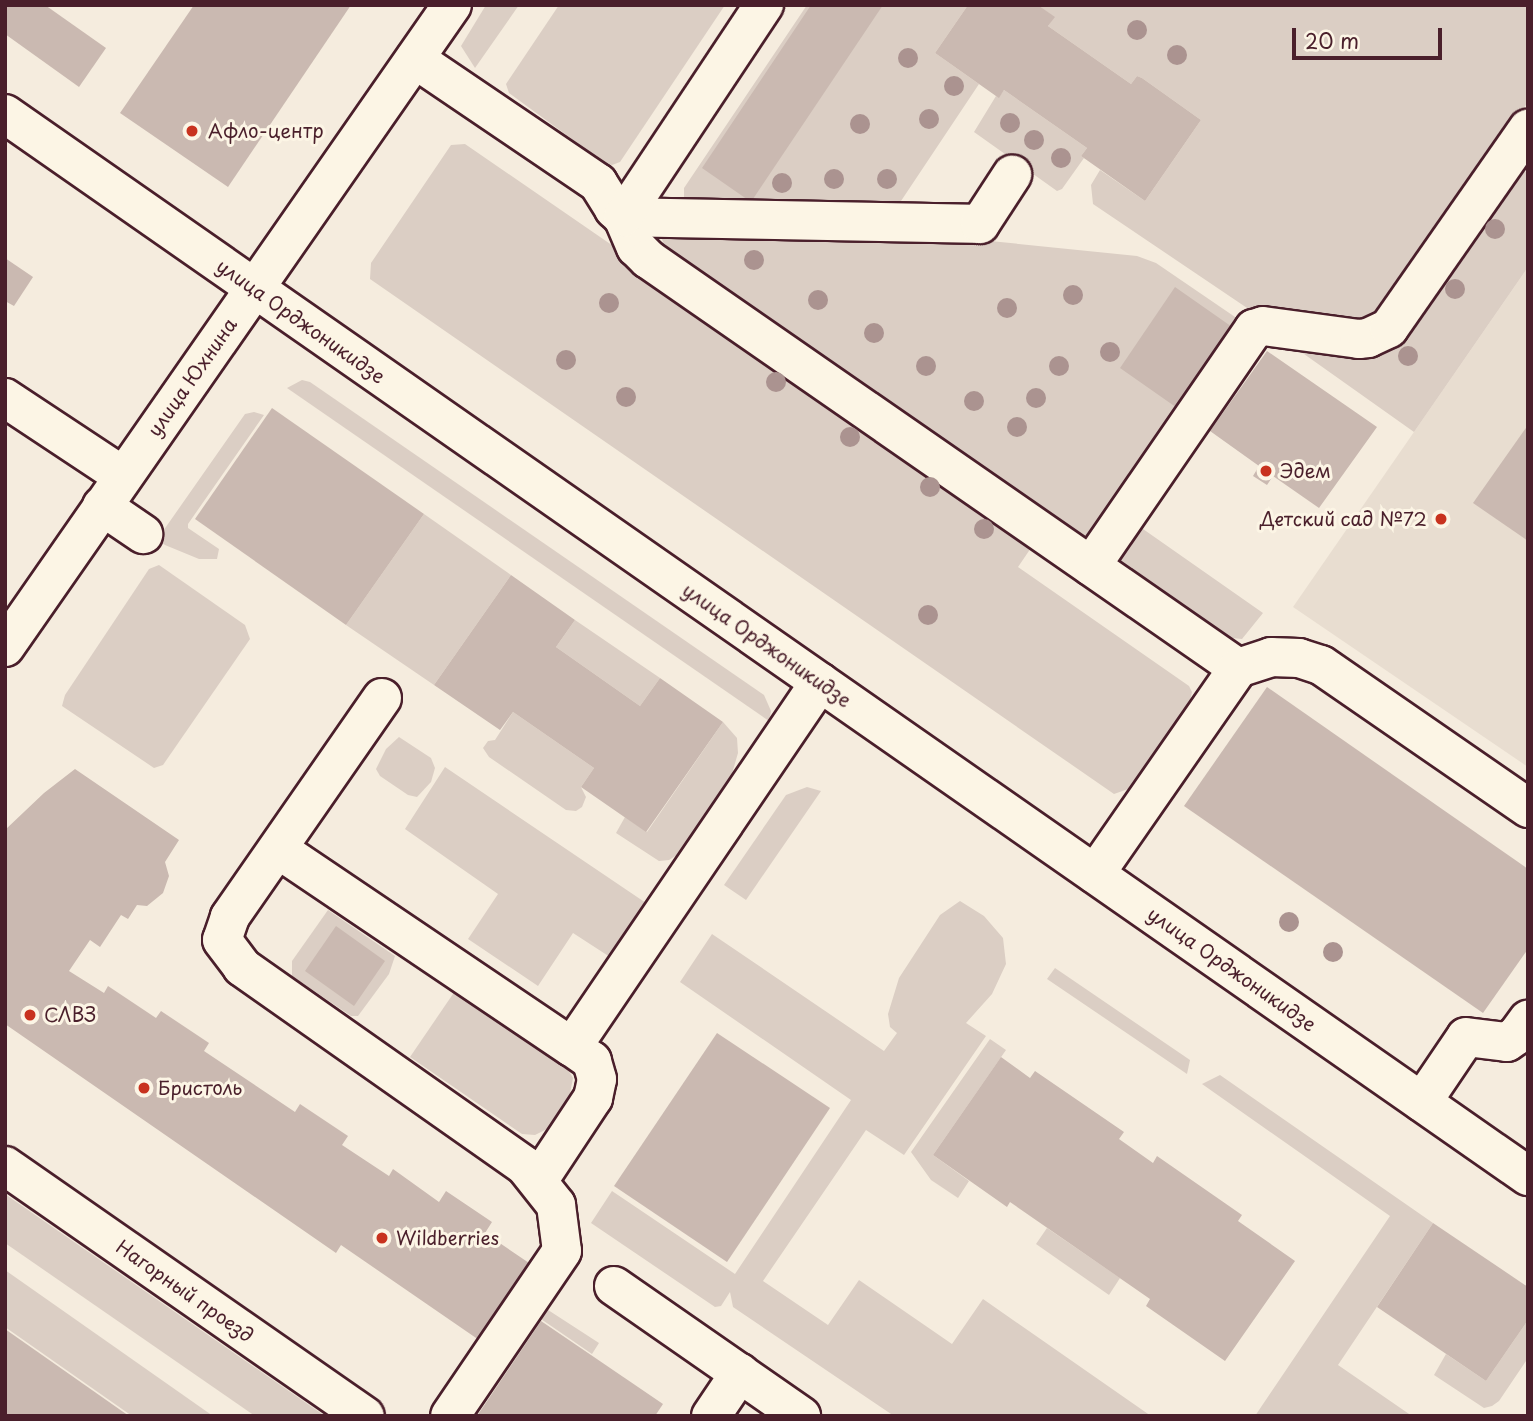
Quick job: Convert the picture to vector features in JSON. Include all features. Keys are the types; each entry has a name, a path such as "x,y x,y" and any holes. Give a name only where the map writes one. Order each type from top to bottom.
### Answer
{"main road":[{"name":"улица Юхнина","path":"5,647 452,5"},
{"path":"623,217 764,5"},
{"path":"415,59 598,183 614,209 623,217 629,235 648,259 1238,668"},
{"name":"улица Орджоникидзе","path":"5,114 1528,1176"},
{"path":"1091,566 1254,330 1263,326 1359,340 1389,328 1528,129"},
{"path":"623,217 980,224 1012,176"},
{"path":"5,398 113,491 143,534"},
{"path":"1095,874 1238,668 1270,657 1299,658 1321,665 1528,808"},
{"path":"572,1048 820,682"},
{"path":"382,698 230,917 222,940 242,967 525,1166 556,1205 562,1251 450,1416"},
{"path":"278,849 592,1061 597,1079 593,1098 538,1181"},
{"path":"1422,1102 1466,1037 1507,1042 1517,1035 1528,1020"},
{"name":"Нагорный проезд","path":"5,1166 365,1416"},
{"path":"614,1286 801,1416"},
{"path":"711,1416 740,1373"}],"shaded area":[{"path":"486,5 519,5 475,68 461,46"},
{"path":"559,5 725,5 620,162 612,165 606,164 509,93 506,84"},
{"path":"807,5 968,5 935,53 979,84 899,204 684,204 684,188"},
{"path":"1038,5 1528,5 1528,102 1382,311 1371,322 1256,314 1093,204 1091,185 1100,170 1145,201 1201,120 1142,78 1137,76 1131,84 1048,26 1054,17"},
{"path":"1004,90 1087,148 1081,156 1084,158 1062,189 1057,191 974,132 996,96 999,97"},
{"path":"465,144 1030,533 1033,545 1018,567 1189,686 1192,692 1190,701 1131,788 1114,794 370,279 371,263 451,145"},
{"path":"1528,171 1528,267 1414,432 1273,332 1146,516 1143,529 1263,613 1242,639 1213,636 1111,566 1109,552 1112,541 1259,330 1271,330 1317,347 1354,350 1384,348 1395,342 1511,175"},
{"path":"660,233 980,240 1137,256 1156,263 1238,319 1085,544 667,254"},
{"name":"Детский сад №72","path":"1528,267 1528,767 1293,607"},
{"path":"302,380 310,382 764,695 771,711 769,721 287,388"},
{"path":"254,412 264,415 188,524 188,528 219,549 217,559 199,559 165,545 160,541 161,534 245,414"},
{"path":"424,514 511,575 434,685 346,625"},
{"path":"159,565 245,625 250,639 163,765 154,768 62,706 65,695 149,569"},
{"path":"575,620 660,678 640,706 556,647"},
{"path":"513,712 594,768 581,787 586,797 582,807 576,811 566,810 489,757 483,748 488,741 495,740"},
{"path":"723,722 737,738 738,753 731,777 680,853 669,860 659,861 616,833 625,817 647,832"},
{"path":"399,737 431,758 435,768 431,782 417,797 408,795 380,776 376,769 386,749"},
{"path":"445,767 646,903 610,957 573,933 538,986 468,939 498,894 405,829"},
{"path":"807,787 821,791 746,900 724,885 786,795"},
{"path":"960,901 984,916 1003,938 1006,964 992,994 966,1023 986,1036 904,1155 866,1130 763,1281 828,1325 859,1280 952,1344 983,1299 1151,1416 894,1416 733,1307 730,1292 721,1306 715,1307 591,1223 612,1191 735,1274 851,1100 680,982 712,934 884,1051 897,1033 890,1027 888,1014 899,978 940,915"},
{"path":"328,910 395,956 389,974 358,1016 351,1016 292,976 292,961"},
{"path":"1055,968 1190,1060 1187,1074 1047,979"},
{"path":"455,991 567,1068 573,1078 568,1104 559,1119 547,1129 535,1135 522,1134 410,1057"},
{"path":"990,1039 1006,1050 933,1155 969,1181 958,1198 931,1180 911,1152"},
{"path":"1220,1075 1433,1223 1338,1365 1412,1416 1255,1416 1390,1216 1202,1084"},
{"path":"5,1194 325,1416 255,1416 5,1243"},
{"path":"1047,1228 1120,1278 1109,1295 1036,1244"},
{"path":"5,1270 213,1416 132,1416 5,1327"},
{"path":"545,1308 599,1343 592,1354 541,1319 475,1416 469,1416"},
{"path":"1528,1320 1528,1358 1499,1401 1492,1406 1484,1408 1434,1375 1446,1354 1486,1381"}],"building":[{"path":"5,5 45,5 106,48 79,87 5,34"},
{"path":"194,5 351,5 228,187 120,113"},
{"path":"811,5 883,5 751,202 702,168"},
{"path":"968,5 1038,5 1055,17 1048,26 1131,84 1137,76 1142,78 1201,120 1145,201 1081,156 1087,148 1004,90 999,98 935,53"},
{"path":"5,258 33,277 14,306 5,301"},
{"path":"1175,287 1235,329 1180,410 1120,368"},
{"path":"1267,351 1377,427 1319,508 1273,476 1267,485 1253,476 1259,466 1210,431"},
{"path":"272,408 424,514 346,625 195,519"},
{"path":"1528,425 1528,541 1473,503"},
{"path":"511,575 575,620 556,647 640,706 660,678 723,722 646,832 581,787 594,768 513,712 500,730 434,685"},
{"path":"1267,687 1528,869 1528,949 1483,1013 1184,806"},
{"path":"75,769 179,840 165,862 169,876 163,893 147,906 137,905 128,919 121,915 100,947 90,940 69,971 104,993 108,986 156,1018 161,1011 209,1043 204,1051 295,1112 300,1104 348,1136 342,1145 389,1176 393,1169 439,1202 446,1191 492,1222 485,1233 532,1265 479,1340 341,1245 336,1253 5,1024 5,830 44,793"},
{"path":"336,926 385,961 354,1006 305,971"},
{"path":"717,1033 830,1108 727,1262 614,1186"},
{"path":"1001,1057 1030,1078 1035,1071 1124,1132 1119,1139 1153,1163 1157,1156 1242,1215 1238,1221 1295,1261 1225,1361 1146,1306 1150,1299 1010,1202 1007,1207 933,1155"},
{"path":"1433,1223 1528,1287 1528,1320 1486,1381 1377,1307"},
{"path":"541,1321 663,1404 655,1416 477,1416"},
{"path":"5,1329 129,1416 5,1416"}],"place":[{"name":"Афло-центр","path":"192,131"},
{"name":"Эдем","path":"1266,471"},
{"name":"Детский сад №72","path":"1441,519"},
{"name":"СЛВЗ","path":"30,1015"},
{"name":"Бристоль","path":"144,1088"},
{"name":"Wildberries","path":"382,1238"}]}
